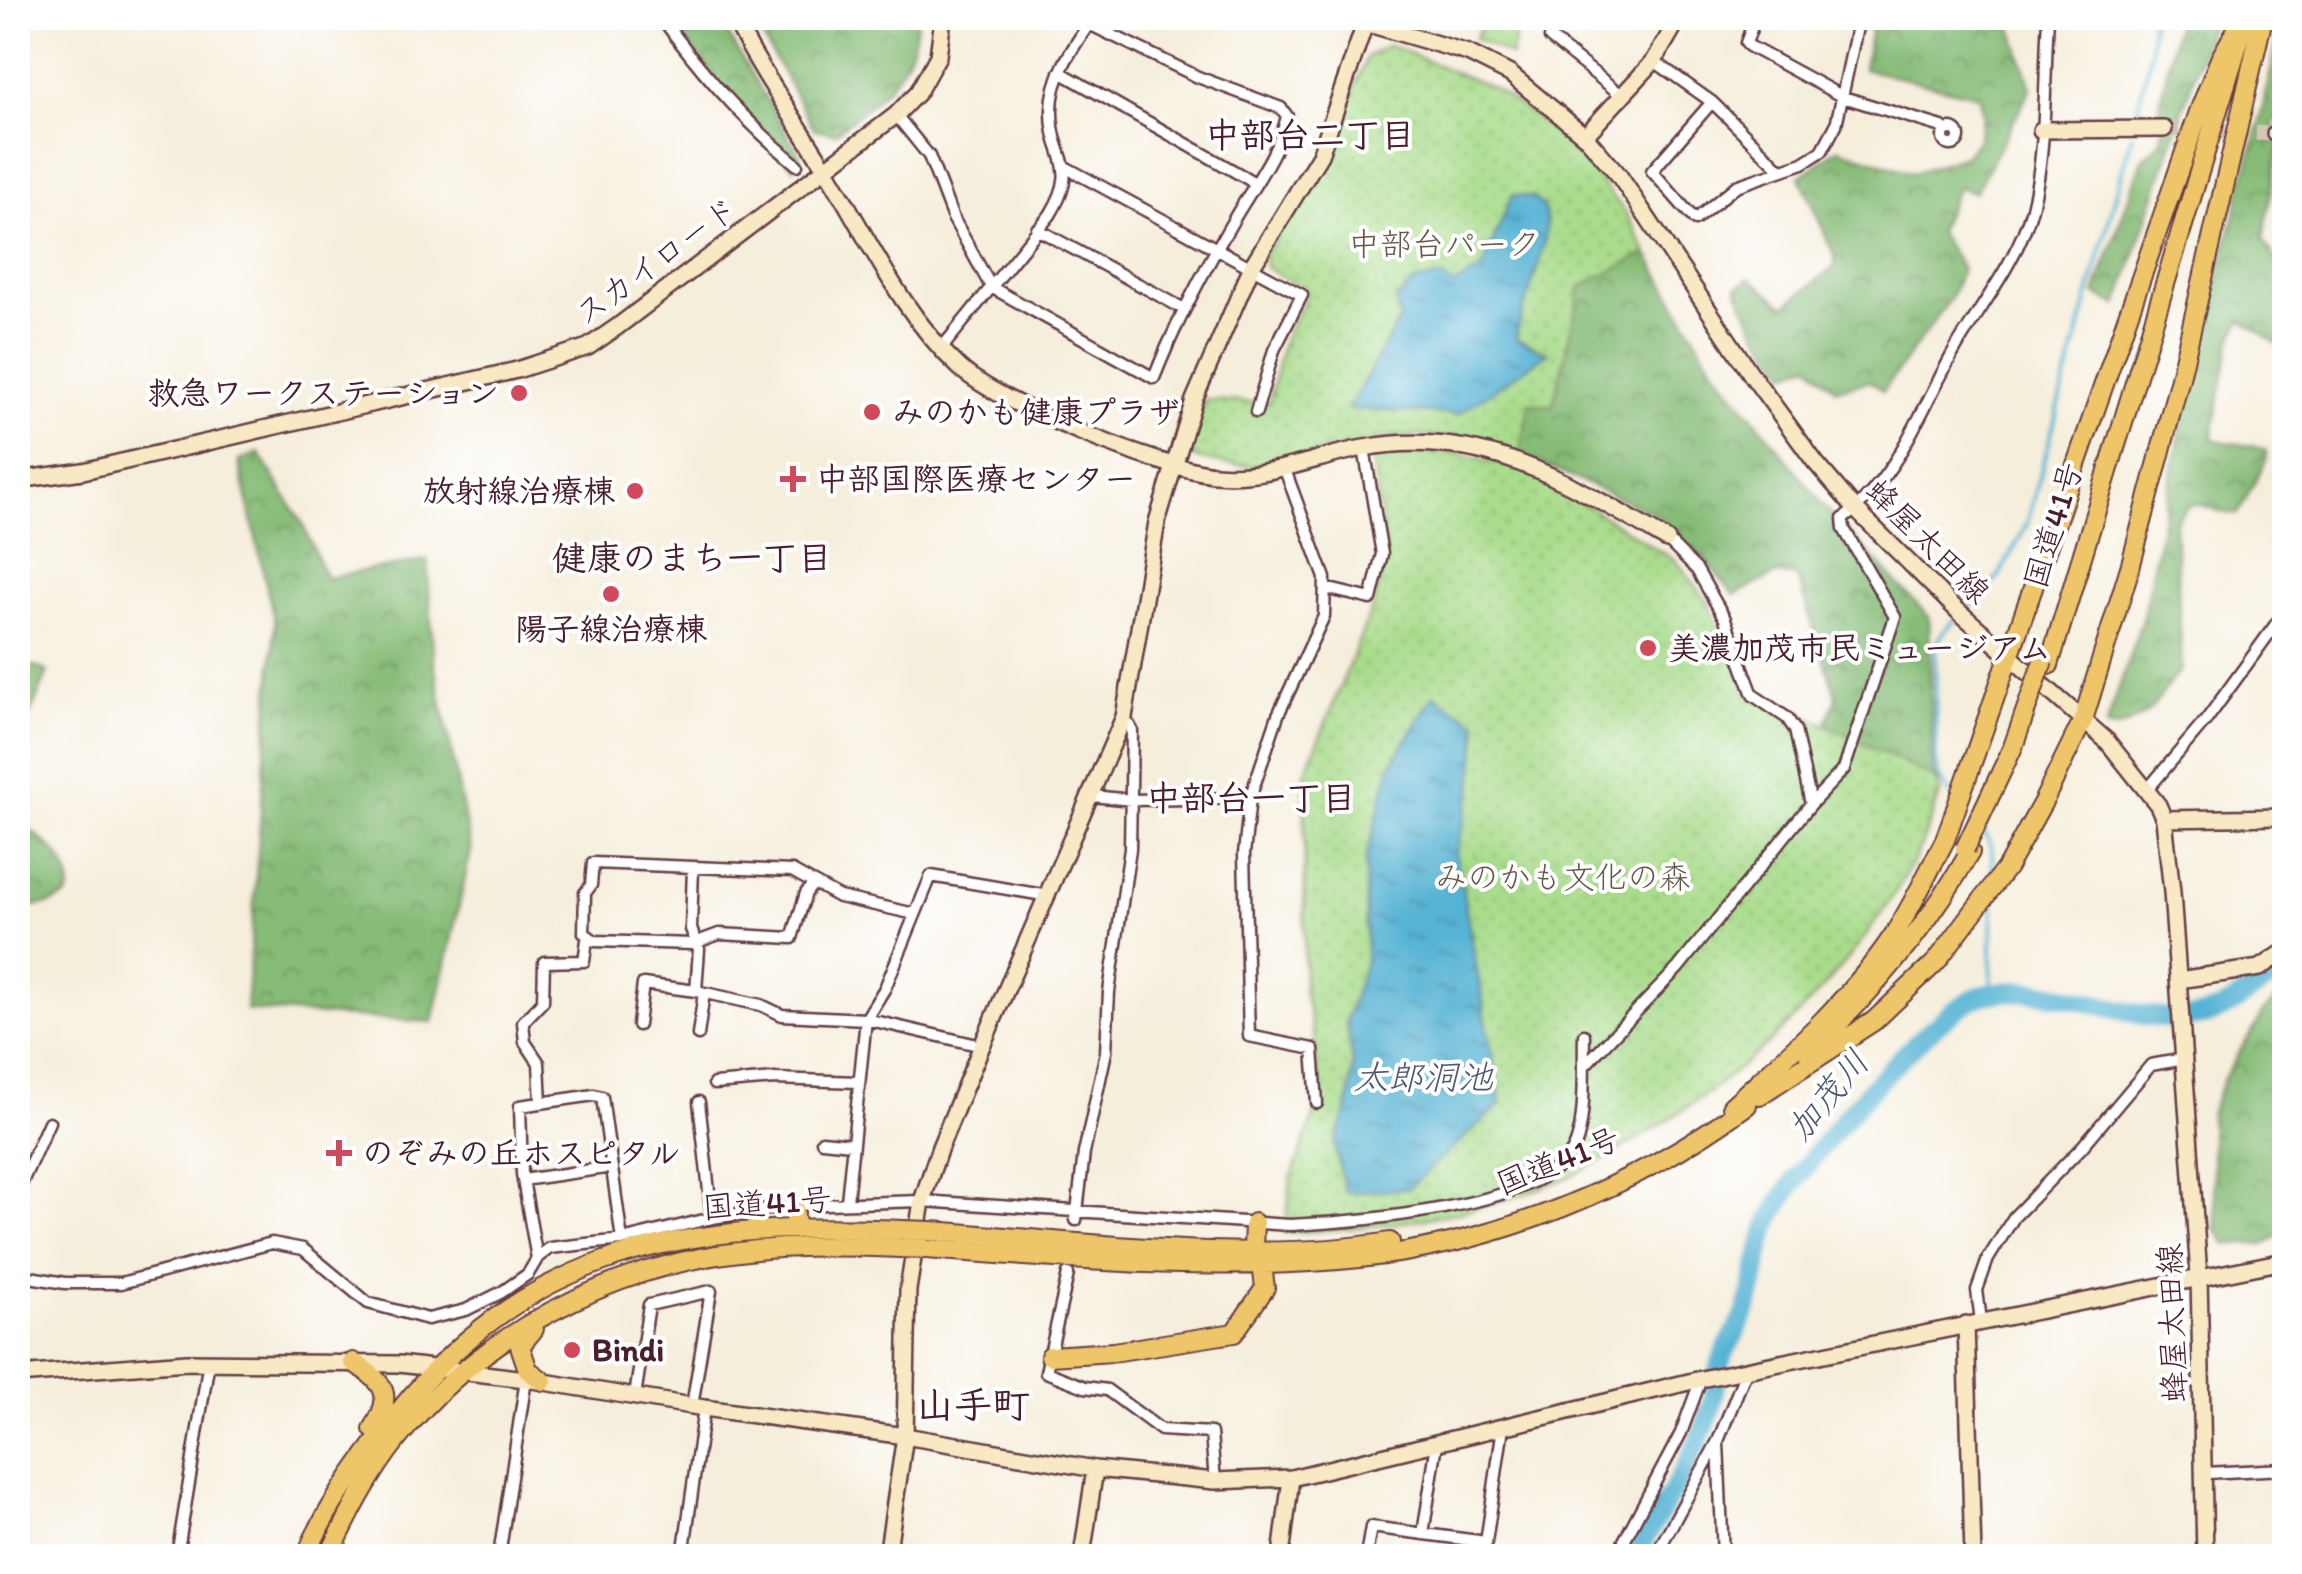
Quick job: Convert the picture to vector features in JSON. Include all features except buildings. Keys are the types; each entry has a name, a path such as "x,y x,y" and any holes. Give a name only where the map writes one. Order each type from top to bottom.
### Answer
{"highway":[{"path":"1760,1096 1888,1010 1936,962 2007,868 2083,720 2126,582 2180,378 2263,18"},
{"path":"1732,1106 1825,1018 1892,938 1938,854 2200,109 2241,21"},
{"name":"国道41号","path":"306,1556 355,1470 400,1409 437,1368 475,1330 575,1272 670,1242 796,1227 902,1239 1258,1257 1364,1258 1442,1244 1520,1222 1605,1189 1709,1131 1760,1096 1837,1026 1880,980 1941,899 1967,851 2046,663 2200,144 2241,21"},
{"name":"国道41号","path":"1258,1257 1436,1234 1550,1203 1658,1152 1732,1106 1790,1061 1856,998 1967,851"},
{"path":"794,1205 796,1227"},
{"path":"1050,1356 1113,1352 1234,1333 1265,1288 1254,1223"},
{"name":"国道41号","path":"329,1556 386,1455 428,1404 489,1350 532,1322 580,1298 684,1261 740,1252 902,1239"},
{"path":"534,1380 522,1360 523,1338 580,1298"},
{"path":"353,1362 377,1378 386,1393 384,1412 360,1448 355,1470"}],"street":[{"path":"662,18 760,134 797,164"},
{"path":"734,18 906,303 941,348 982,386 1174,466 1216,474 1285,470 1364,448 1440,444 1496,452 1590,494 1667,540 1697,570 1725,619 1752,695 1787,718 1795,730 1811,804"},
{"name":"スカイロード","path":"18,480 83,472 517,370 588,347 827,171 896,115 918,92 938,56 943,18"},
{"name":"蜂屋太田線","path":"1348,18 1366,20 1468,54 1510,74 1585,136 1618,174 1815,462 1856,510 1964,616 2107,742 2147,790 2164,819 2199,1276 2205,1556"},
{"path":"1557,18 1550,38 1624,97"},
{"path":"1585,136 1654,61 1679,18"},
{"path":"1754,18 1746,44 1843,97 1946,131"},
{"path":"1712,102 1652,171 1695,220 1736,186 1803,164 1822,151 1834,132 1859,18"},
{"path":"1582,1067 1678,968 1844,769 1894,617 1844,529 1844,519 1856,510 1901,452 2022,234 2035,192 2048,18"},
{"path":"887,1556 906,1436 908,1290 922,1201 982,1046 1124,717 1156,522 1214,348 1252,266 1320,155 1366,20"},
{"path":"896,115 929,156 952,216 992,287 1154,378 1184,309 1255,183 1287,116 1280,108 1198,77 1085,21 1060,72 1052,111 1067,168 1062,196 992,287 941,348"},
{"path":"1654,61 1712,102 1780,169"},
{"path":"1060,72 1255,183"},
{"path":"2041,130 2164,130"},
{"path":"1067,168 1302,295 1274,350 1256,412"},
{"path":"1037,230 1184,309"},
{"path":"1325,588 1371,599 1382,554 1364,448"},
{"path":"1285,470 1318,556 1325,588 1324,616 1278,715 1250,798 1244,854 1249,1036 1313,1049 1317,1104"},
{"path":"2147,790 2206,719 2284,613"},
{"path":"1076,1214 1084,1154 1106,1052 1109,992 1130,848 1132,730 1124,717"},
{"path":"1092,796 1132,800 1250,798"},
{"path":"2164,819 2284,817"},
{"path":"814,884 806,893 792,938 719,934 692,944 590,938 584,933 593,863 792,871 839,897 915,914"},
{"path":"693,866 691,928 698,941 701,992 698,1035"},
{"path":"847,1201 866,1019 885,988 931,876 1049,896"},
{"path":"541,1102 539,1063 524,1042 523,1022 543,1000 544,962 584,961 590,938"},
{"path":"2178,980 2260,968 2284,952"},
{"path":"638,1026 643,984 760,1005 782,1015 866,1019 982,1046"},
{"path":"18,1275 64,1283 121,1283 272,1243 303,1249 368,1303 428,1319 466,1310 502,1292 528,1274 550,1248 622,1240 712,1218 794,1205 922,1201 1254,1223 1347,1222 1403,1215 1512,1190 1549,1174 1573,1151 1579,1135 1584,1036"},
{"path":"1973,1556 1974,1322 1976,1290 1988,1259 2014,1217 2151,1065 2184,1059"},
{"path":"714,1084 775,1079 858,1082"},
{"path":"537,1259 523,1180 520,1106 594,1095 602,1098 622,1240"},
{"path":"700,1102 712,1218"},
{"path":"18,1191 49,1122"},
{"path":"822,1141 852,1144"},
{"path":"523,1180 612,1167"},
{"path":"18,1375 209,1361 353,1362 437,1368 906,1436 1095,1468 1215,1481 1291,1478 1747,1369 2284,1261"},
{"path":"1068,1274 1046,1372 1085,1387 1107,1390 1162,1430 1211,1432 1215,1481"},
{"path":"636,1396 650,1305 710,1291 683,1556"},
{"path":"177,1556 209,1361"},
{"path":"1655,1556 1718,1441 1747,1369"},
{"path":"499,1556 534,1380"},
{"path":"1616,1556 1681,1433 1701,1380"},
{"path":"1484,1556 1503,1427"},
{"path":"1718,1441 1722,1556"},
{"path":"1423,1534 1437,1443"},
{"path":"1082,1556 1095,1468"},
{"path":"2205,1473 2284,1468"},
{"path":"1280,1556 1291,1478"},
{"path":"1366,1556 1371,1527 1486,1542"}],"green space":[{"path":"668,18 718,18 800,155 794,168 736,105"},
{"path":"752,18 917,18 915,37 901,70 878,97 835,133 814,129"},
{"path":"1485,18 1518,18 1511,56 1475,38"},
{"path":"1873,18 2009,18 2031,88 1975,192 1958,187 1938,231 1962,269 1950,299 1883,391 1870,381 1836,389 1809,363 1788,373 1756,330 1737,288 1750,278 1785,306 1835,266 1835,257 1800,177 1838,149 1913,173 1965,156 1977,142 1983,116 1980,96 1864,69"},
{"path":"2178,18 2213,18 2118,306 2095,294 2142,160 2161,141 2164,122 2159,108"},
{"path":"2282,18 2284,118 2276,118 2269,141 2279,144 2263,240 2284,271 2284,348 2241,320 2230,344 2212,439 2260,448 2266,451 2266,460 2238,514 2195,504 2175,524 2182,670 2140,718 2118,728 2106,727 2143,616 2192,373 2261,116"},
{"name":"中部台パーク","path":"1389,45 1495,89 1564,137 1626,213 1647,253 1581,286 1553,406 1530,403 1519,454 1418,435 1257,466 1192,457 1188,438 1205,400 1269,403 1283,341 1308,292 1267,268 1263,258 1324,162 1367,57"},
{"path":"1647,253 1711,364 1823,505 1929,617 1933,767 1941,791 1913,862 1885,908 1822,989 1788,1025 1711,1090 1623,1148 1834,793 1828,720 1837,698 1797,577 1777,574 1734,595 1698,552 1653,513 1519,454 1530,402 1553,406 1581,286"},
{"name":"みのかも文化の森","path":"1450,452 1514,466 1560,489 1676,561 1707,600 1750,699 1772,698 1935,779 1941,791 1913,862 1859,944 1828,982 1759,1051 1681,1111 1590,1167 1526,1193 1425,1219 1285,1233 1291,1179 1321,1097 1304,991 1305,774 1373,606 1385,553 1372,455"},
{"path":"259,453 301,521 326,578 427,560 434,663 471,851 433,1022 246,1010 275,624 239,461"},
{"path":"34,666 48,672 18,743 18,671"},
{"path":"18,821 63,863 70,885 67,896 49,904 18,907"},
{"path":"2284,991 2284,1232 2264,1244 2227,1244 2216,1231 2210,1115 2223,1080 2264,1012"}],"water":[{"path":"1512,195 1532,197 1543,208 1546,219 1542,252 1516,339 1548,353 1458,414 1348,409 1400,319 1395,301 1415,282 1442,277 1454,285 1482,269"},
{"name":"太郎洞池","path":"1434,695 1478,723 1472,791 1456,853 1501,1104 1409,1188 1345,1193 1335,1145 1348,1108 1353,1063 1346,1020 1366,960 1366,859 1391,765"}],"waterway":[{"path":"2134,126 2150,54 2152,18"},
{"path":"1965,611 1999,576 2027,524 2132,135"},
{"path":"1952,795 1939,776 1936,762 1935,647 1958,617"},
{"path":"1981,828 1990,845 1993,876"},
{"path":"1991,995 1993,895"},
{"name":"加茂川","path":"1635,1556 1709,1415 1723,1356 1751,1298 1770,1221 1833,1132 1931,1030 1959,1007 1981,996 2012,991 2072,998 2158,1017 2186,1018 2222,1009 2284,969"}],"tunnel":[{"path":"2164,129 2275,134"}],"place":[{"name":"救急ワークステーション","path":"519,393"},
{"name":"みのかも健康プラザ","path":"872,412"},
{"name":"中部国際医療センター","path":"793,479"},
{"name":"放射線治療棟","path":"635,491"},
{"name":"陽子線治療棟","path":"611,594"},
{"name":"美濃加茂市民ミュージアム","path":"1648,648"},
{"name":"のぞみの丘ホスピタル","path":"339,1153"},
{"name":"Bindi","path":"572,1350"}],"district":[{"name":"中部台二丁目","path":"1310,135"},
{"name":"健康のまち一丁目","path":"692,558"},
{"name":"中部台一丁目","path":"1251,798"},
{"name":"山手町","path":"973,1405"}]}
